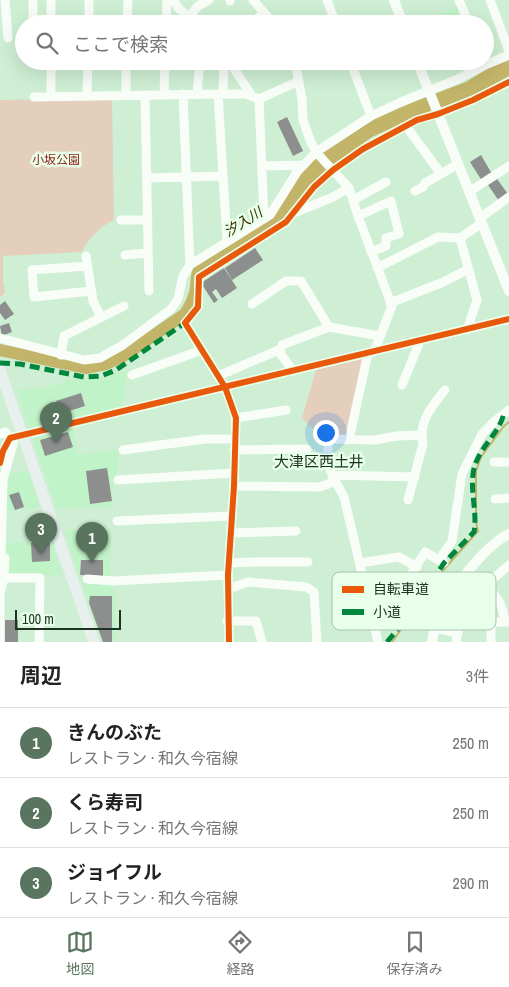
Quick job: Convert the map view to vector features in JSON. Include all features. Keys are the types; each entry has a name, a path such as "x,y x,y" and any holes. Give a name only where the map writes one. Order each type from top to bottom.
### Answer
{"main road":[{"path":"0,370 16,436 94,642"}],"street":[{"path":"4,0 8,38"},
{"path":"33,0 33,15"},
{"path":"51,0 51,15"},
{"path":"89,0 89,15"},
{"path":"127,15 128,0"},
{"path":"166,15 167,0"},
{"path":"174,0 178,8 185,15"},
{"path":"190,15 198,6 209,0"},
{"path":"252,0 264,13 261,15"},
{"path":"327,0 333,15"},
{"path":"394,0 400,15"},
{"path":"460,0 466,15"},
{"path":"490,0 509,53 494,59"},
{"path":"51,70 51,96"},
{"path":"87,95 88,70"},
{"path":"126,70 126,94"},
{"path":"164,95 165,70"},
{"path":"196,94 199,70"},
{"path":"223,70 221,94 227,241"},
{"path":"236,70 256,98 262,166 264,219"},
{"path":"297,70 302,98 303,120 310,140 316,152 349,188 392,306 371,353 349,440"},
{"path":"353,70 371,116"},
{"path":"421,70 509,291"},
{"path":"0,338 84,360 100,358 123,345 172,309 178,299 183,276 190,265 270,215 297,172 316,152 371,116 458,80 473,70"},
{"path":"34,97 126,94 221,94 256,98 299,81"},
{"path":"229,642 227,621 228,575 236,418 225,387 185,322 198,307 199,278 286,222 314,187 333,170 363,149 417,120 473,100 509,82"},
{"path":"183,94 190,265"},
{"path":"145,95 149,292"},
{"path":"406,126 441,174"},
{"path":"415,191 458,164"},
{"path":"262,166 304,165"},
{"path":"469,192 509,166"},
{"path":"147,178 223,176"},
{"path":"353,200 386,182"},
{"path":"293,213 333,197 349,188"},
{"path":"377,268 438,237 460,238 509,196"},
{"path":"358,216 391,201 399,234 386,238 386,246 371,252"},
{"path":"121,220 148,220"},
{"path":"460,238 477,300 467,330"},
{"path":"125,255 148,253"},
{"path":"86,256 93,301 101,317"},
{"path":"87,266 32,270 34,297 91,291"},
{"path":"390,303 441,283 469,269"},
{"path":"252,304 286,281 301,280 329,327"},
{"path":"61,355 64,336 124,306"},
{"path":"0,434 5,432 16,436 509,320"},
{"path":"293,371 280,354 282,345 329,327 380,336"},
{"path":"402,385 420,341"},
{"path":"218,376 281,349"},
{"path":"132,375 202,350"},
{"path":"408,500 423,444 421,435 425,418 445,390"},
{"path":"236,418 286,410"},
{"path":"414,572 425,552 442,562 452,541 462,474 482,434 509,410"},
{"path":"362,572 344,497 327,461 328,439 375,440 397,436 421,435"},
{"path":"0,462 3,451 16,436"},
{"path":"0,642 0,593 5,558 1,558 3,480 16,436"},
{"path":"123,450 205,439 235,439"},
{"path":"234,450 307,449"},
{"path":"494,462 509,462"},
{"path":"118,480 234,473"},
{"path":"234,486 320,487 334,478 415,477"},
{"path":"495,498 509,498"},
{"path":"117,521 232,516"},
{"path":"231,532 296,531"},
{"path":"468,572 480,557 501,538 509,534"},
{"path":"360,563 399,557 417,567"},
{"path":"230,563 308,562"},
{"path":"496,576 509,565"},
{"path":"87,579 113,581 228,575"},
{"path":"2,578 40,578 39,642"},
{"path":"228,589 248,582 306,587 314,592 317,642"},
{"path":"496,595 503,606 507,622"},
{"path":"227,621 256,621 262,642"},
{"path":"376,630 378,642"},
{"path":"439,630 457,637"}],"shaded area":[{"path":"458,7 461,15 438,15"},
{"path":"509,59 509,76 469,98 422,114 372,137 320,175 298,202 279,219 249,231 274,215 302,172 323,151 376,118 466,82 486,70 494,70 494,66"},
{"path":"127,370 122,407 30,430 17,390 45,388 68,380 97,379"},
{"path":"73,428 78,455 119,449 117,472 113,484 112,507 57,508 33,439"},
{"path":"28,471 40,508 5,511 7,473"},
{"path":"64,530 111,530 110,566 115,591 115,642 102,642"},
{"path":"51,542 62,575 9,575 9,554 4,554 4,543"}],"green space":[{"name":"小坂公園","path":"112,98 114,220 95,233 81,252 3,256 5,293 0,297 0,100"},
{"path":"363,359 346,436 327,435 312,428 302,418 316,370"}],"building":[{"path":"287,117 303,151 293,156 277,122"},
{"path":"481,155 492,174 482,181 470,162"},
{"path":"497,179 508,194 499,201 488,185"},
{"path":"255,248 263,260 232,280 225,268"},
{"path":"224,268 237,288 222,298 216,289 212,292 218,300 214,303 201,283"},
{"path":"5,301 14,314 5,320 0,313 0,305"},
{"path":"9,323 12,332 2,336 0,326"},
{"path":"81,393 85,406 60,414 56,401"},
{"path":"68,432 73,447 45,456 40,440"},
{"path":"107,468 112,501 90,504 86,471"},
{"path":"19,492 24,507 15,510 9,495"},
{"path":"29,521 43,521 43,529 29,530"},
{"path":"31,543 50,543 50,561 32,562"},
{"path":"81,560 103,560 103,576 80,575"},
{"path":"90,596 112,596 112,642 103,642 89,603"},
{"path":"5,620 18,620 18,642 5,642"}],"waterway":[{"name":"汐入川","path":"0,350 86,368 106,364 125,355 185,314 193,298 198,272 203,264 270,223 283,211"},
{"path":"442,572 478,531 476,522 476,471 481,457 509,422"},
{"path":"392,642 401,630"}],"marked path":[{"path":"0,363 20,364 84,377 101,376 116,370 185,323"},
{"path":"438,572 444,563 474,532 475,515 472,482 475,465 499,426 504,413"},
{"path":"387,642 397,630"}],"cycle path":[{"path":"229,642 228,575 236,418 225,387 185,323 198,307 199,277 286,222 314,187 333,170 363,149 417,120 473,100 509,82"},
{"path":"0,463 3,451 10,438 509,319"}],"place":[{"name":"くら寿司","path":"56,443"},
{"name":"ジョイフル","path":"41,554"},
{"name":"きんのぶた","path":"92,563"}],"district":[{"name":"大津区西土井","path":"319,461"}]}
